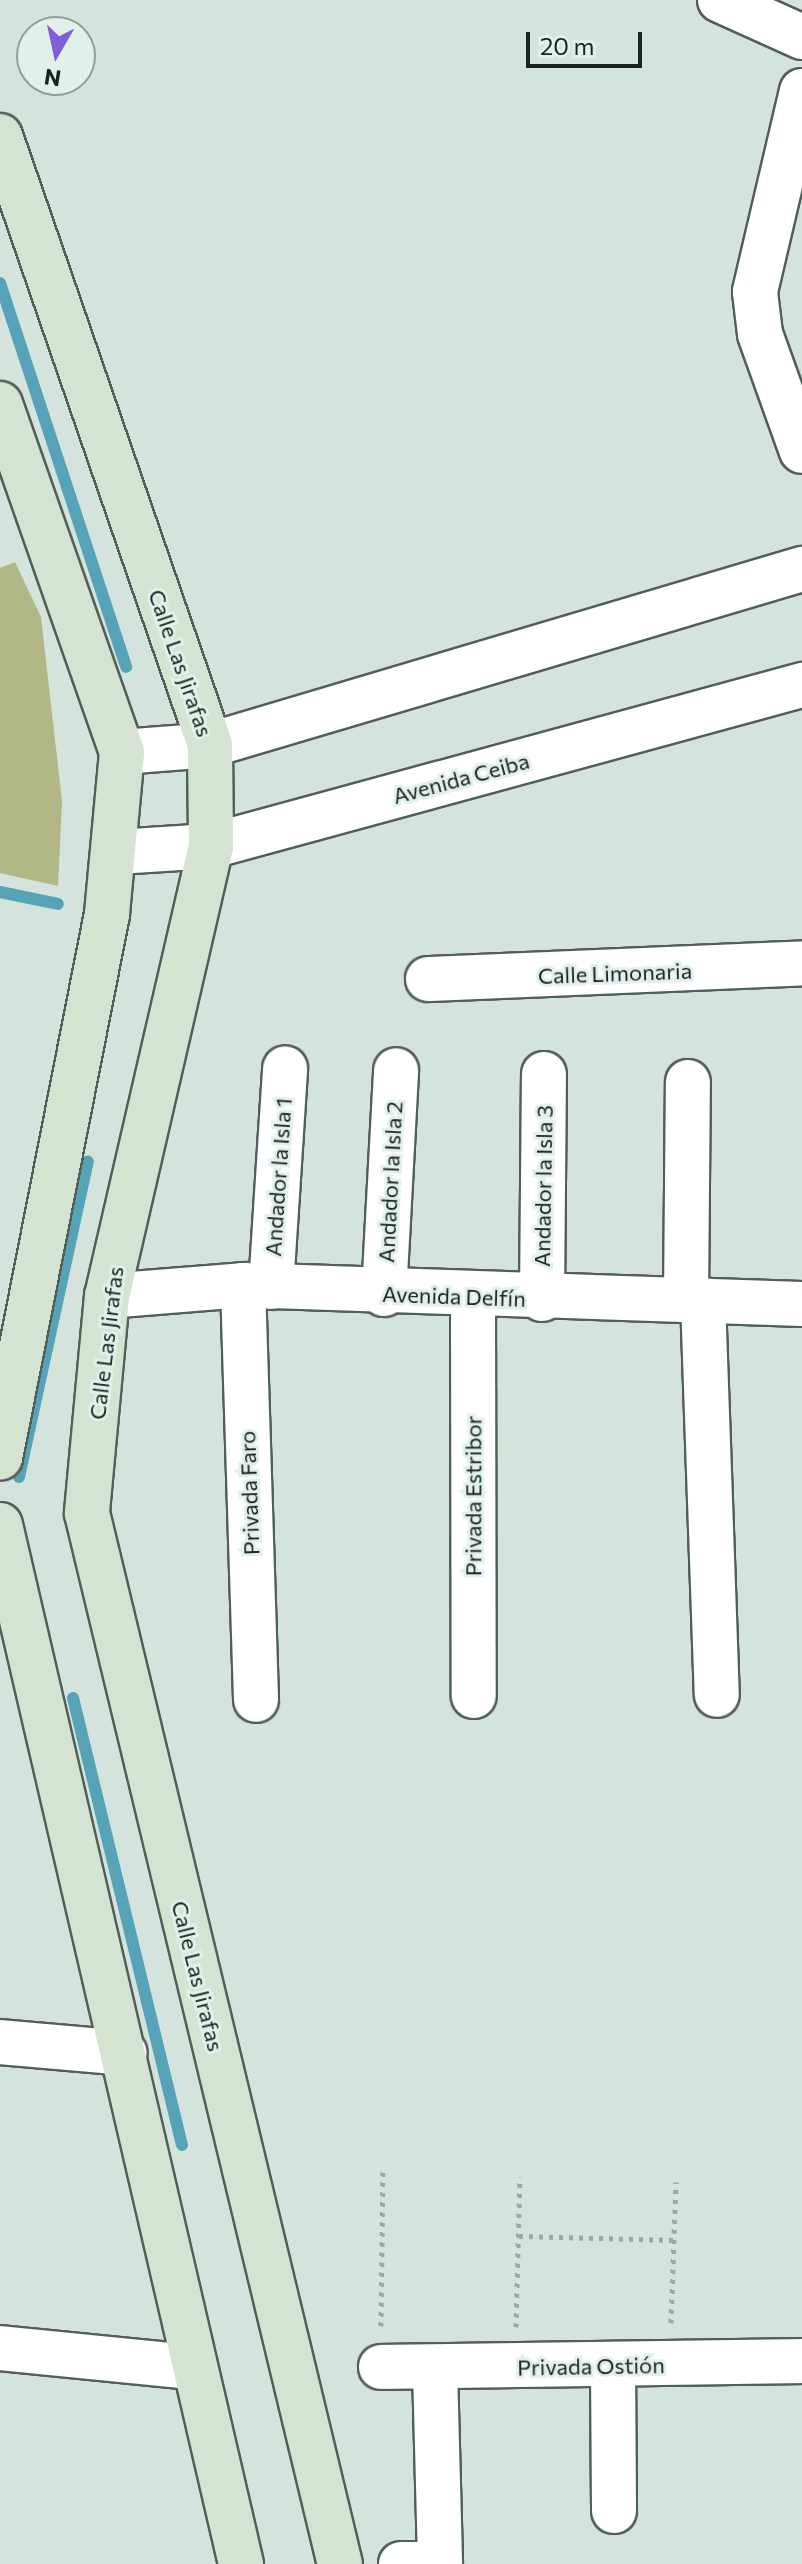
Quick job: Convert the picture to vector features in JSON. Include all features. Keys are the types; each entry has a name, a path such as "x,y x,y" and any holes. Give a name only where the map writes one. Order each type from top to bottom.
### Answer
{"main road":[{"name":"Calle Las Jirafas","path":"0,136 210,745 211,846 107,1296 87,1513 90,1538 340,2564"},
{"path":"0,404 122,752 117,852 0,1458"},
{"path":"0,1525 125,2053 190,2367 241,2564"}],"street":[{"path":"720,0 802,37"},
{"path":"802,91 785,246 755,292 760,334 802,451"},
{"path":"122,752 210,745 802,569"},
{"name":"Avenida Ceiba","path":"117,852 211,846 802,685"},
{"name":"Calle Limonaria","path":"428,979 802,963"},
{"name":"Andador la Isla 1","path":"257,1286 285,1068"},
{"name":"Andador la Isla 2","path":"384,1294 396,1070"},
{"name":"Andador la Isla 3","path":"542,1299 544,1074"},
{"path":"688,1082 694,1300 717,1695"},
{"name":"Avenida Delfín","path":"107,1296 257,1286 384,1294 802,1304"},
{"name":"Privada Faro","path":"256,1700 257,1286"},
{"name":"Privada Estribor","path":"473,1295 474,1696"},
{"path":"0,2042 125,2053"},
{"path":"0,2348 190,2367"},
{"name":"Privada Ostión","path":"381,2367 514,2368 802,2361"},
{"path":"613,2365 614,2511"},
{"path":"435,2369 440,2564"},
{"path":"401,2564 428,2564"}],"path":[{"path":"381,2367 383,2169"},
{"path":"514,2368 520,2177"},
{"path":"669,2364 676,2182"},
{"path":"519,2236 674,2240"}],"green space":[{"path":"15,562 41,617 62,801 58,886 0,873 0,568"}],"waterway":[{"path":"0,283 126,667"},
{"path":"0,892 58,904"},
{"path":"19,1477 88,1161"},
{"path":"73,1698 182,2145"}]}
